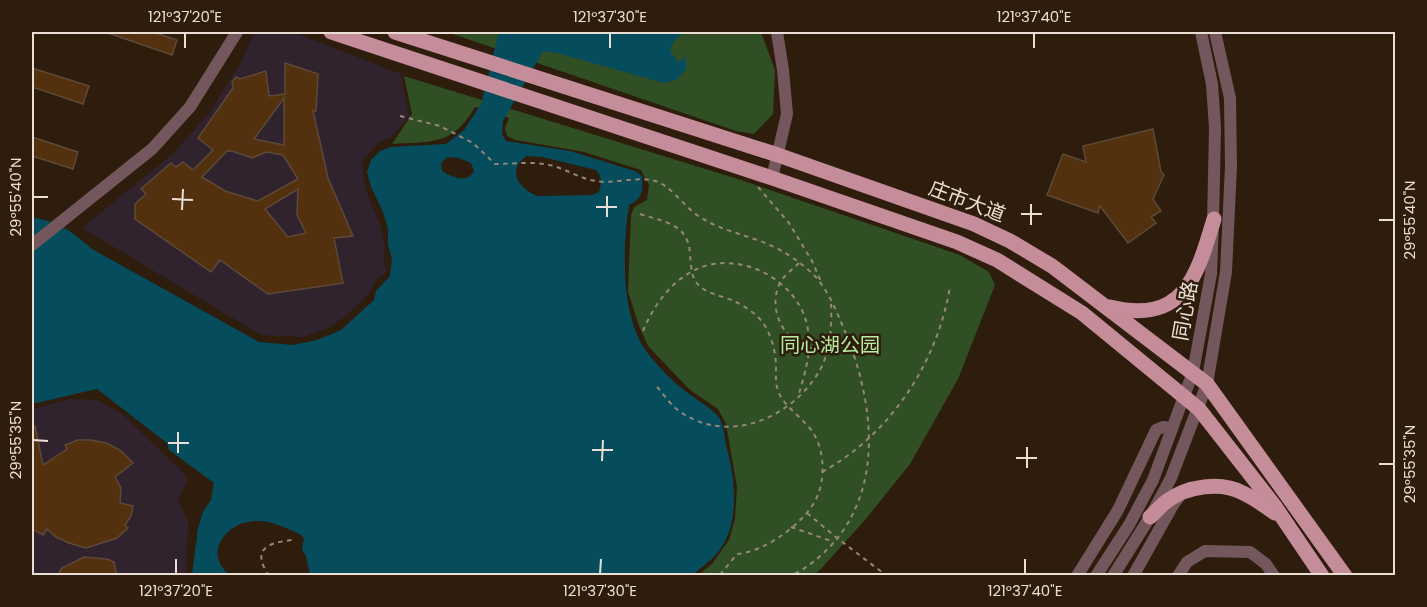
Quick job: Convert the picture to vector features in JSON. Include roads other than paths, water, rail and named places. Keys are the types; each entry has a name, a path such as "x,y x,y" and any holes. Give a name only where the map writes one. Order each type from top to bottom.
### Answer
{"main road":[{"path":"332,32 772,178 957,242 997,260 1082,313 1199,409 1282,517 1322,576"},
{"name":"庄市大道","path":"394,32 778,155 974,224 1010,241 1052,266 1208,384 1345,576"},
{"path":"1105,306 1130,312 1156,309 1182,295 1199,267 1214,219"},
{"path":"1150,517 1168,500 1203,487 1219,486 1241,492 1282,517"}],"street":[{"path":"32,245 152,149 190,107 237,32"},
{"path":"772,178 787,114 777,32"},
{"name":"同心路","path":"1096,576 1129,525 1148,489 1193,372 1211,274 1214,219 1215,128 1212,84 1201,32"},
{"name":"同心路","path":"1113,576 1150,517 1170,478 1208,384 1226,272 1231,166 1230,98 1215,32"},
{"path":"1077,576 1118,510 1156,430 1163,427 1172,429"},
{"path":"1132,576 1173,505 1182,494"},
{"path":"1178,576 1187,562 1205,551 1250,552 1266,564 1274,576"}],"water":[{"path":"499,32 685,32 674,41 670,51 678,62 686,57 686,69 676,80 664,83 543,51 503,121 502,134 506,141 570,151 635,171 642,176 641,194 629,205 627,221 625,273 629,308 639,339 653,360 672,380 713,411 721,421 732,471 734,499 731,526 719,551 692,575 310,575 306,556 302,550 304,538 300,534 273,523 255,521 235,527 221,540 218,558 222,567 230,575 192,575 198,528 203,512 211,500 214,483 169,450 167,443 97,389 32,404 32,218 49,221 65,228 92,249 259,342 293,345 317,340 341,330 374,300 376,291 390,276 392,259 388,245 388,229 367,172 371,160 380,151 391,147 446,144 464,130 481,104","holes":["526,156 542,157 596,170 601,178 599,192 592,195 538,196 525,189 517,177 518,166","448,157 459,158 471,163 474,171 463,178 442,171 441,163"]}],"park label":[{"name":"同心湖公园","path":"830,345"}]}
